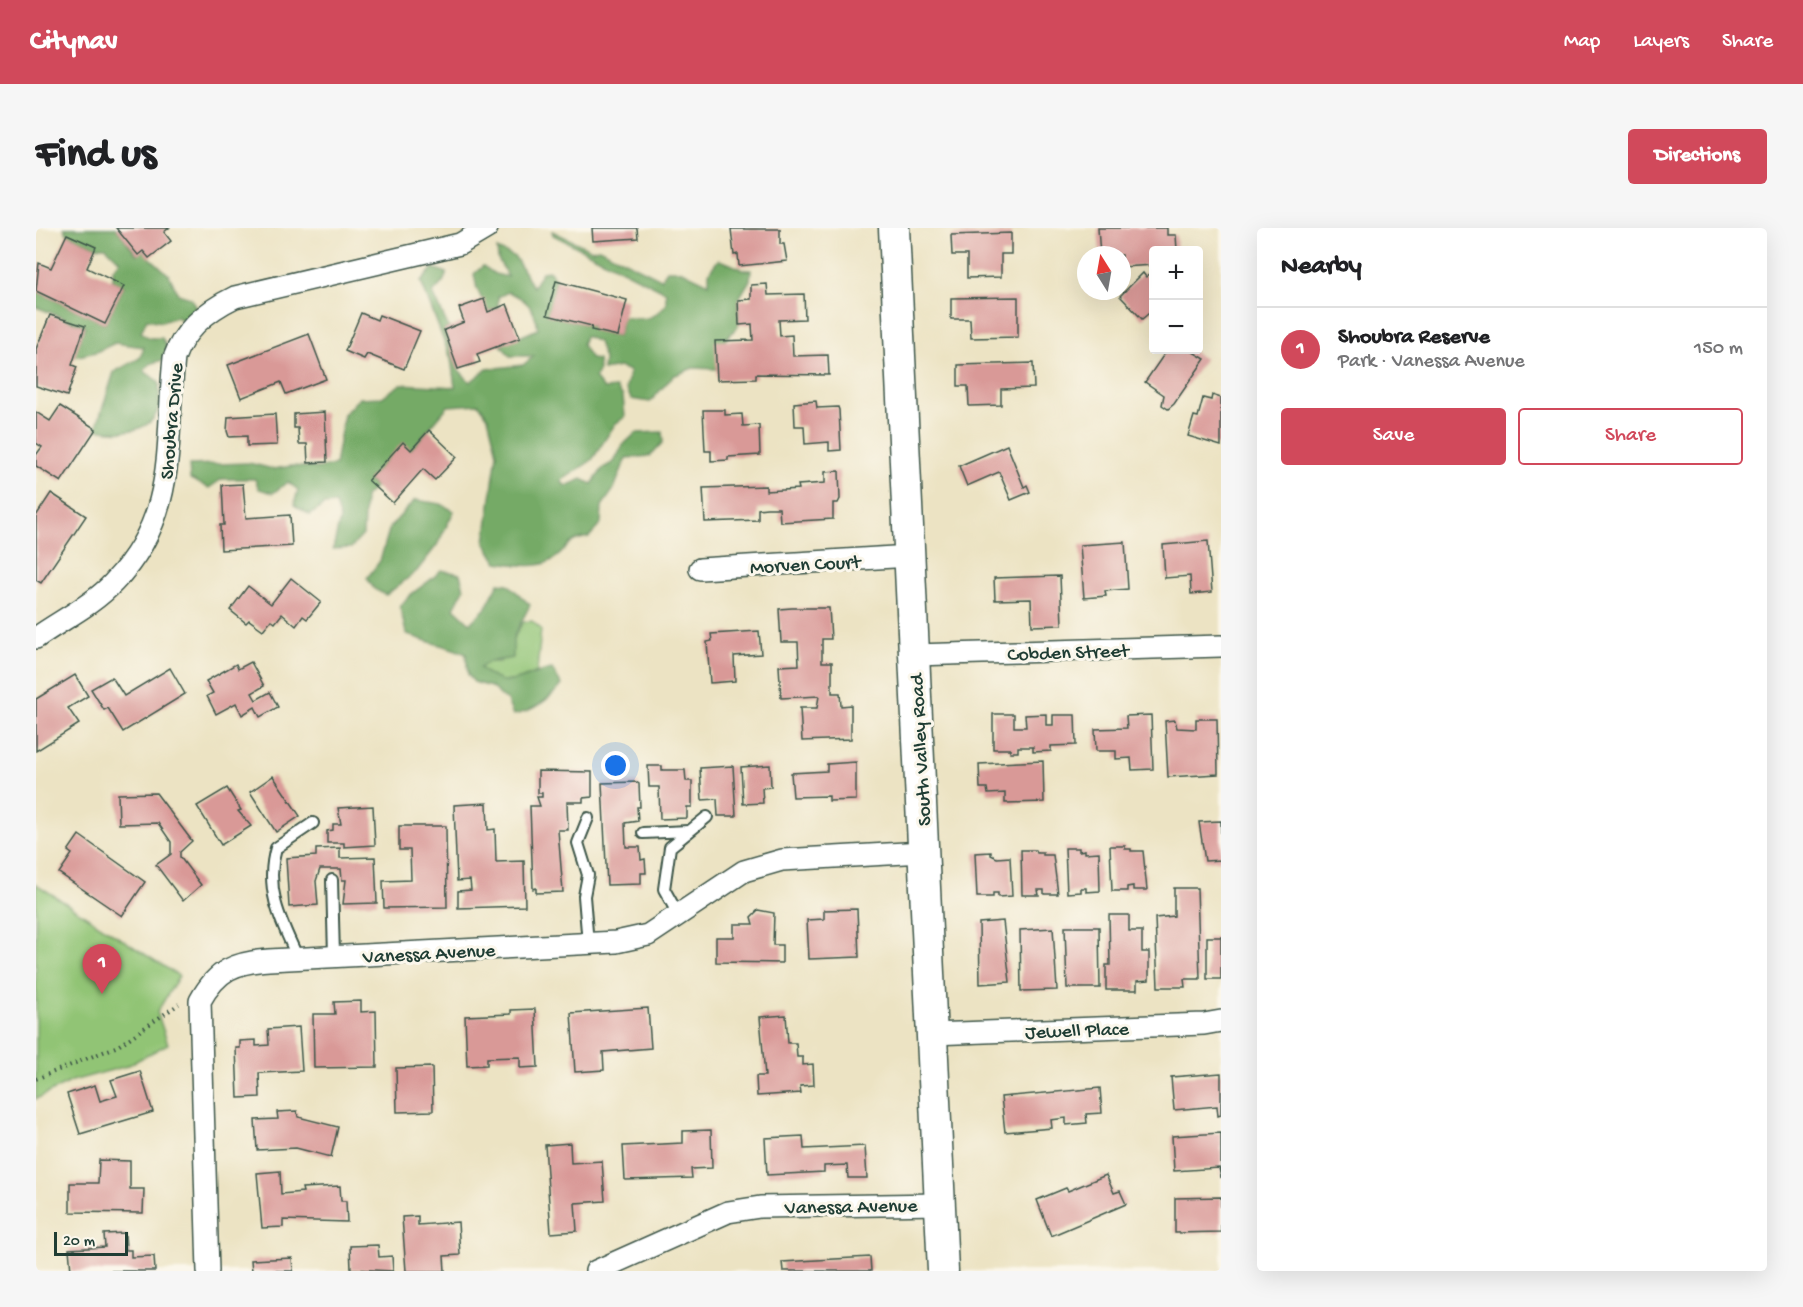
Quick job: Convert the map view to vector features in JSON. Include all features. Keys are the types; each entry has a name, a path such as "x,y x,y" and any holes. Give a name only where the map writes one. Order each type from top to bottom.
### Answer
{"main road":[{"name":"South Valley Road","path":"894,228 943,1271"}],"street":[{"name":"Shoubra Drive","path":"36,638 113,584 143,546 158,516 166,481 174,358 181,340 192,327 216,306 235,297 460,244 487,228"},
{"name":"Morven Court","path":"700,569 910,556"},
{"name":"Cobden Street","path":"914,655 1221,646"},
{"name":"Vanessa Avenue","path":"200,1001 208,986 226,970 243,962 616,942 648,934 679,916 744,871 782,860 923,852"},
{"path":"200,1001 208,1271"},
{"name":"Jewell Place","path":"932,1034 1204,1024 1221,1021"},
{"name":"Vanessa Avenue","path":"596,1271 728,1212 760,1207 940,1204"}],"lane":[{"path":"679,916 664,889 670,847 707,817"},
{"path":"588,818 578,843 588,875 584,896 588,944"},
{"path":"298,958 275,907 270,868 276,848 313,823"},
{"path":"643,832 689,831"},
{"path":"333,880 334,956"}],"path":[{"path":"36,1079 118,1046 175,1004 200,1001"}],"green space":[{"path":"64,228 116,228 137,255 143,251 169,275 178,294 191,298 196,308 186,322 176,317 162,322 147,319 141,332 149,338 162,338 167,348 163,360 150,364 144,371 159,382 159,403 154,418 140,428 122,431 96,429 114,372 140,358 144,347 115,343 96,352 74,357 85,326 36,307 36,291 105,324 124,286 113,281 113,269 120,261 106,247 96,247 67,234"},
{"path":"552,231 592,250 599,248 661,279 667,270 680,270 709,284 709,272 718,260 751,270 750,280 738,300 739,325 724,341 717,369 693,368 673,376 650,402 631,399 626,388 630,371 619,367 603,370 604,359 598,342 585,336 582,345 591,359 598,360 599,370 595,378 604,389 616,388 623,396 625,417 615,424 592,460 561,481 566,486 582,479 592,484 603,468 614,462 623,445 636,433 662,432 663,442 650,456 626,458 614,489 602,506 601,524 589,537 575,540 554,559 541,564 497,562 485,542 497,453 488,417 479,404 448,406 411,450 403,443 368,480 375,487 365,497 363,535 351,548 333,549 340,519 335,504 324,505 310,515 294,505 298,490 288,482 273,493 259,489 255,479 222,479 209,488 190,479 189,465 249,463 273,469 292,466 319,468 335,465 344,414 359,398 382,397 401,384 455,387 451,359 421,282 433,268 447,273 443,282 433,293 449,328 444,330 458,369 470,382 487,369 523,365 534,356 510,356 501,345 538,329 535,316 529,306 508,292 498,297 498,308 488,312 477,289 474,274 483,266 495,274 508,277 498,259 497,249 515,257 533,287 542,272 550,271 556,281 548,315 592,326 592,330 618,336 623,317 647,318 656,314 666,304 666,292 553,235"},
{"path":"415,500 441,504 454,511 437,545 417,571 386,595 374,589 367,578 380,561 390,527"},
{"path":"441,570 460,574 464,589 454,608 470,623 485,609 499,583 508,584 530,605 513,638 513,658 488,662 480,668 490,676 507,681 552,669 562,685 534,708 513,715 507,701 491,687 474,682 468,675 466,654 406,633 400,607"},
{"path":"532,621 541,629 537,672 514,680 502,681 480,668 488,662 500,662 523,622"},
{"path":"36,884 179,976 157,1012 168,1044 127,1066 72,1081 36,1099"}],"building":[{"path":"116,228 169,228 164,232 171,241 149,258 143,251 138,255"},
{"path":"592,228 637,228 638,238 593,241"},
{"path":"1098,228 1167,228 1167,235 1176,235 1177,246 1149,246 1149,265 1131,266 1131,246 1099,246"},
{"path":"731,229 780,229 780,244 784,244 787,261 739,266 738,254 734,255"},
{"path":"1011,233 1011,254 1001,254 1001,277 967,278 967,255 952,255 951,235"},
{"path":"67,234 96,247 87,268 124,286 105,324 36,291 39,263 51,268"},
{"path":"1143,273 1146,277 1149,274 1149,313 1142,319 1124,300 1131,300 1131,285"},
{"path":"556,281 627,300 618,336 591,330 592,326 547,315"},
{"path":"767,284 768,295 804,294 805,319 779,320 780,336 792,335 793,356 828,355 829,375 756,374 756,379 717,380 715,341 753,340 752,324 739,325 738,300 751,299 751,285"},
{"path":"1018,297 1018,337 971,338 970,319 951,319 951,298"},
{"path":"484,299 488,312 507,304 520,338 477,354 480,362 458,369 444,330 464,322 459,308"},
{"path":"361,313 377,320 379,315 420,331 404,369 367,354 364,359 345,351"},
{"path":"50,315 85,326 72,365 77,367 67,396 36,386 36,349"},
{"path":"309,334 326,379 286,394 281,382 241,398 228,365"},
{"path":"1164,354 1197,354 1205,359 1174,404 1168,409 1162,405 1164,395 1145,382"},
{"path":"1033,363 1034,388 1001,389 1001,405 969,406 968,386 958,386 958,365"},
{"path":"1212,395 1221,398 1221,446 1188,436 1194,416 1198,417 1203,398 1211,400"},
{"path":"816,401 817,408 838,407 841,450 829,451 829,442 805,444 804,426 795,426 794,403"},
{"path":"60,406 96,429 61,482 36,466 36,455 42,447 36,443 36,412 50,421"},
{"path":"703,410 725,410 725,415 742,414 743,426 759,425 760,455 728,457 728,460 711,461 711,451 705,451"},
{"path":"325,412 327,462 308,463 307,444 299,444 298,428 294,428 294,414"},
{"path":"275,414 277,445 247,446 247,436 229,437 228,417"},
{"path":"429,430 457,457 435,480 423,469 393,503 368,480 403,442 411,450"},
{"path":"1007,445 1024,487 1027,485 1030,492 1011,500 999,472 967,486 959,466"},
{"path":"839,471 840,499 838,503 833,503 833,519 780,522 779,508 767,508 758,509 758,520 705,522 703,488 766,486 766,491 799,489 798,485 825,483 825,472"},
{"path":"243,484 246,518 290,515 292,546 221,550 220,525 224,525 222,485"},
{"path":"51,493 86,516 41,583 36,580 36,516"},
{"path":"1208,541 1212,592 1191,594 1190,576 1165,578 1163,545"},
{"path":"1125,542 1128,589 1105,591 1106,596 1084,598 1080,545"},
{"path":"1060,576 1062,625 1032,626 1031,599 995,600 994,578"},
{"path":"291,578 321,602 307,619 303,616 296,626 282,614 275,623 271,620 263,630 249,620 246,623 230,610 248,586 271,604"},
{"path":"829,608 831,639 822,639 822,662 832,662 832,693 840,693 841,706 851,705 851,739 802,741 800,708 817,708 819,696 781,698 779,666 799,665 798,642 781,642 779,609"},
{"path":"759,631 761,654 734,656 735,681 710,683 707,642 712,641 711,634"},
{"path":"251,662 264,686 252,693 256,700 270,692 278,707 260,717 255,707 242,715 236,703 216,714 207,696 213,693 206,681 236,664 238,669"},
{"path":"170,668 185,694 123,732 108,708 104,710 91,689 112,677 124,696"},
{"path":"75,675 88,696 68,708 79,724 36,751 36,699"},
{"path":"993,714 1014,714 1014,727 1026,727 1025,715 1046,714 1046,725 1053,725 1053,715 1075,715 1076,745 1051,746 1051,751 1033,752 1033,747 1018,747 1018,752 1010,752 1010,749 993,749"},
{"path":"1151,715 1153,769 1132,770 1131,758 1116,759 1116,751 1096,751 1095,729 1127,728 1126,716"},
{"path":"1196,719 1217,719 1218,774 1168,777 1165,721 1175,720 1177,728 1196,729"},
{"path":"1043,761 1044,802 1005,803 1005,793 988,794 987,788 980,788 979,764"},
{"path":"856,762 856,800 829,801 829,796 793,797 791,773 827,771 827,764"},
{"path":"770,765 771,787 762,788 763,803 743,804 741,767"},
{"path":"648,766 662,766 662,770 685,770 686,781 692,781 692,807 687,807 687,818 660,819 659,787 649,787"},
{"path":"733,766 736,816 718,816 717,799 702,800 700,768"},
{"path":"538,771 592,772 592,797 583,798 583,802 567,802 568,830 558,830 563,892 536,893 536,888 533,889 530,806 540,806 537,797 542,797 542,793 538,793"},
{"path":"273,776 300,816 276,832 250,792"},
{"path":"636,782 639,784 638,821 625,823 626,847 640,847 641,860 645,859 646,873 641,873 641,884 607,885 602,783"},
{"path":"227,788 241,810 238,811 251,826 221,845 197,806"},
{"path":"156,793 192,841 180,852 180,857 201,885 183,901 156,865 171,854 171,842 158,823 119,824 118,794"},
{"path":"487,803 488,830 495,829 496,862 524,861 525,906 458,908 458,891 471,890 470,880 457,881 454,805"},
{"path":"373,806 375,845 344,847 344,843 327,843 327,831 333,830 333,824 341,824 338,808"},
{"path":"1221,821 1221,860 1205,861 1199,822"},
{"path":"399,826 446,826 447,907 384,908 383,881 411,880 410,850 399,850"},
{"path":"79,835 145,882 122,916 59,873 72,854 68,851"},
{"path":"1110,846 1125,846 1125,849 1131,849 1131,851 1143,851 1147,890 1133,890 1133,886 1127,887 1127,891 1112,891"},
{"path":"340,848 340,858 375,857 377,903 343,904 346,880 342,880 341,869 320,869 316,881 318,905 289,907 286,858 316,856 316,849"},
{"path":"1065,848 1079,848 1079,851 1085,850 1085,853 1099,852 1100,891 1086,892 1086,888 1081,888 1081,892 1067,893"},
{"path":"1021,850 1036,850 1037,853 1043,853 1043,855 1053,855 1058,894 1044,894 1044,890 1038,890 1039,895 1022,895"},
{"path":"991,852 991,855 997,858 1010,857 1012,896 998,897 998,893 993,893 993,897 977,897 975,853"},
{"path":"1174,888 1197,888 1200,979 1184,979 1185,987 1158,987 1155,918 1174,916"},
{"path":"857,909 859,957 809,959 807,920 824,919 824,910"},
{"path":"758,910 774,913 773,945 782,945 782,963 716,962 716,937 734,937 734,924 753,924 751,917"},
{"path":"1109,915 1129,915 1129,931 1142,931 1142,952 1149,952 1149,980 1137,981 1137,990 1106,990 1106,965 1110,965"},
{"path":"1003,921 1010,982 980,984 979,923"},
{"path":"1065,927 1099,927 1100,988 1067,988"},
{"path":"1053,928 1057,990 1021,991 1020,930"},
{"path":"1207,937 1221,937 1221,979 1207,979"},
{"path":"361,1001 361,1012 376,1011 377,1067 314,1068 313,1014 335,1014 334,1002"},
{"path":"648,1008 651,1048 603,1052 604,1070 575,1072 571,1013"},
{"path":"535,1009 538,1067 520,1068 520,1057 487,1058 487,1065 467,1066 465,1016 511,1014 511,1010"},
{"path":"786,1015 788,1043 796,1043 797,1057 803,1057 803,1065 813,1064 814,1085 800,1086 801,1093 757,1096 756,1076 765,1076 760,1017"},
{"path":"299,1027 302,1071 259,1073 260,1097 238,1098 236,1048 240,1048 240,1041 256,1040 256,1046 269,1045 268,1029"},
{"path":"432,1067 433,1111 397,1112 396,1068"},
{"path":"140,1071 153,1112 80,1134 67,1094 95,1085 100,1101 117,1096 111,1080"},
{"path":"1221,1073 1221,1115 1218,1116 1217,1106 1174,1110 1171,1077"},
{"path":"1100,1088 1102,1113 1086,1114 1087,1123 1066,1125 1066,1118 1051,1120 1052,1128 1005,1132 1001,1097"},
{"path":"297,1111 298,1117 338,1127 331,1157 296,1148 257,1150 255,1120 278,1119 277,1112"},
{"path":"711,1130 712,1168 691,1169 692,1178 625,1180 623,1146 683,1143 683,1131"},
{"path":"1221,1133 1221,1178 1219,1168 1174,1171 1172,1136"},
{"path":"803,1136 804,1149 865,1146 867,1178 848,1178 847,1165 824,1166 824,1172 767,1175 765,1138"},
{"path":"570,1143 571,1163 602,1161 605,1201 575,1203 577,1231 551,1233 545,1145"},
{"path":"99,1160 130,1161 130,1189 144,1189 143,1213 70,1212 70,1183 98,1183"},
{"path":"280,1171 281,1194 303,1192 302,1188 340,1186 341,1201 346,1201 347,1222 283,1220 283,1227 262,1228 257,1173"},
{"path":"1106,1175 1114,1193 1120,1191 1126,1204 1051,1236 1037,1200 1066,1188 1068,1191"},
{"path":"1221,1197 1221,1232 1175,1233 1175,1198"},
{"path":"418,1216 418,1225 458,1222 460,1255 444,1256 445,1271 406,1271 402,1217"},
{"path":"125,1233 126,1250 131,1250 131,1257 154,1256 155,1271 71,1271 69,1249 105,1247 104,1234"},
{"path":"378,1245 379,1257 392,1256 393,1271 351,1269 350,1246"},
{"path":"870,1257 871,1271 783,1271 782,1262"},
{"path":"292,1258 293,1271 252,1271 251,1260"}],"place":[{"name":"Shoubra Reserve","path":"102,994"}]}
